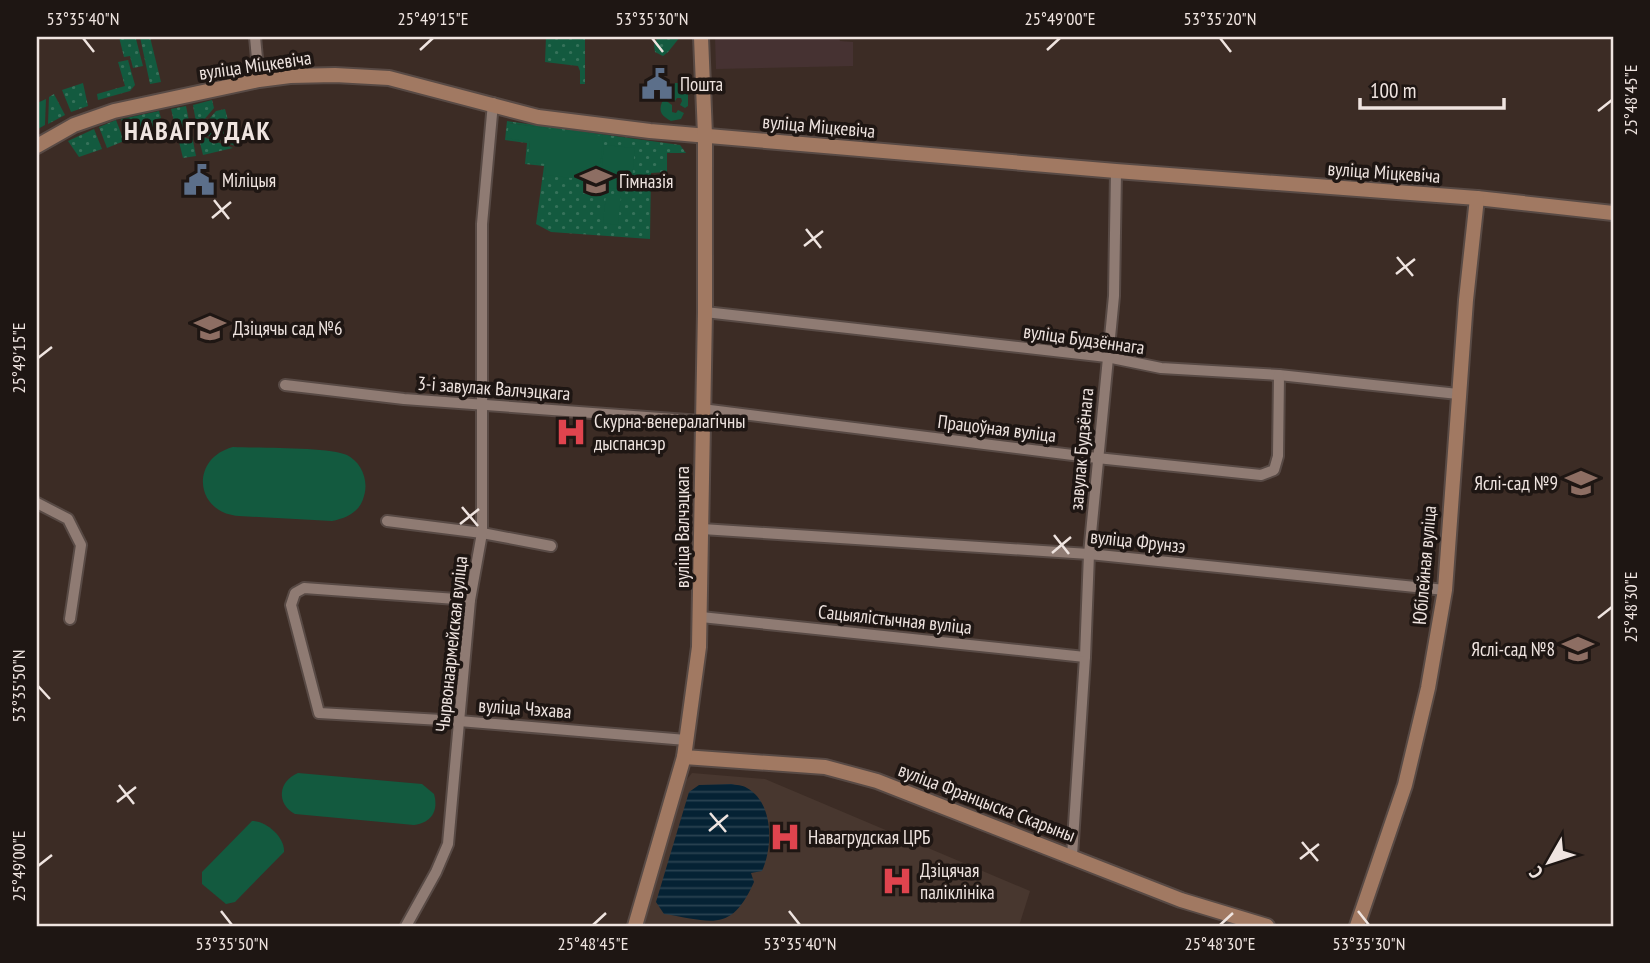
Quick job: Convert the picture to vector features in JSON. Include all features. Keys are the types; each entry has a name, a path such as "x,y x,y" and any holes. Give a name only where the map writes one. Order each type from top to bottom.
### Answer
{"street":[{"path":"255,37 259,80"},
{"name":"вуліца Валчэцкага","path":"635,926 684,757 697,675 701,617 705,312 705,135 701,37"},
{"name":"вуліца Міцкевіча","path":"37,146 74,125 114,111 259,80 335,75 389,78 493,103 538,117 705,135 1116,171 1477,198 1613,213"},
{"name":"Чырвонаармейская вуліца","path":"406,926 448,844 470,600 482,533 482,224 493,103"},
{"name":"завулак Будзёнага","path":"1072,856 1089,554 1114,296 1116,171"},
{"name":"Юбілейная вуліца","path":"1357,926 1405,785 1445,590 1458,394 1477,198"},
{"name":"вуліца Будзённага","path":"705,312 1107,357 1161,368 1279,375 1458,394"},
{"name":"Працоўная вуліца","path":"702,415 1261,475 1274,470 1278,456 1279,375"},
{"name":"3-і завулак Валчэцкага","path":"285,384 404,399 702,415"},
{"path":"37,503 68,519 81,545 70,619"},
{"path":"387,521 482,533 551,546"},
{"name":"вуліца Фрунзэ","path":"702,529 1089,554 1445,590"},
{"name":"вуліца Чэхава","path":"470,600 304,588 295,593 291,606 319,713 459,721 685,740"},
{"name":"Сацыялістычная вуліца","path":"701,617 1085,657"},
{"name":"вуліца Францыска Скарыны","path":"684,757 825,767 877,781 1181,900 1268,926"}],"shaded area":[{"path":"715,37 839,37 840,41 853,42 853,66 716,69"},
{"name":"Навагрудская ЦРБ","path":"692,773 765,779 1030,891 1019,926 644,926 683,784"}],"green space":[{"path":"119,37 136,39 143,66 133,68 130,56 124,57"},
{"path":"140,37 150,37 161,82 150,84"},
{"path":"546,37 585,37 585,84 580,84 578,66 545,62"},
{"path":"658,37 680,37 663,56 655,52 654,45"},
{"path":"128,60 135,85 130,91 98,100 97,94 125,86 118,62"},
{"path":"83,83 88,106 71,112 62,90"},
{"path":"675,83 681,83 688,91 688,106 685,108 680,105 681,98 675,101 669,96"},
{"path":"54,94 65,115 48,124 49,97"},
{"path":"46,99 45,125 38,129 37,103"},
{"path":"212,100 214,108 197,128 193,105"},
{"path":"665,100 672,105 672,112 676,113 678,110 684,113 681,119 671,121 663,115 660,108"},
{"path":"186,106 196,156 183,158 171,109"},
{"path":"225,109 234,142 238,147 198,132 216,111"},
{"path":"159,111 161,118 150,132 129,140 121,119"},
{"path":"116,120 124,141 107,148 99,127"},
{"path":"507,121 680,145 686,153 667,153 667,172 651,173 650,239 551,232 536,224 544,166 525,164 527,143 505,140","holes":["509,123 549,129 528,162 530,142"]},
{"path":"509,123 603,136 599,181 545,175 546,164 527,162 530,142 507,138"},
{"path":"94,129 102,149 79,157 68,141"},
{"path":"198,135 233,148 203,155"},
{"path":"604,145 635,148 631,190 600,187"},
{"path":"606,195 621,196 618,225 603,223"},
{"path":"233,447 310,449 347,455 356,462 365,478 362,502 352,513 332,521 224,513 213,506 206,496 204,473 209,462 219,453"},
{"path":"298,773 422,784 434,794 434,811 425,822 414,825 295,814 285,804 282,793 286,781"},
{"path":"252,821 274,831 284,852 235,902 226,904 202,884 202,872"}],"water":[{"path":"731,784 745,787 756,795 767,815 768,850 762,871 751,873 754,882 737,910 728,917 707,921 664,914 656,902 689,792 699,785"}],"place":[{"name":"Пошта","path":"657,84"},
{"name":"Міліцыя","path":"199,180"},
{"name":"Гімназія","path":"596,181"},
{"name":"Дзіцячы сад №6","path":"210,328"},
{"name":"Скурна-венералагічны дыспансэр","path":"571,432"},
{"name":"Яслі-сад №9","path":"1581,483"},
{"name":"Яслі-сад №8","path":"1578,649"},
{"name":"Навагрудская ЦРБ","path":"785,837"},
{"name":"Дзіцячая паліклініка","path":"897,881"}],"district":[{"name":"НАВАГРУДАК","path":"198,131"}]}
